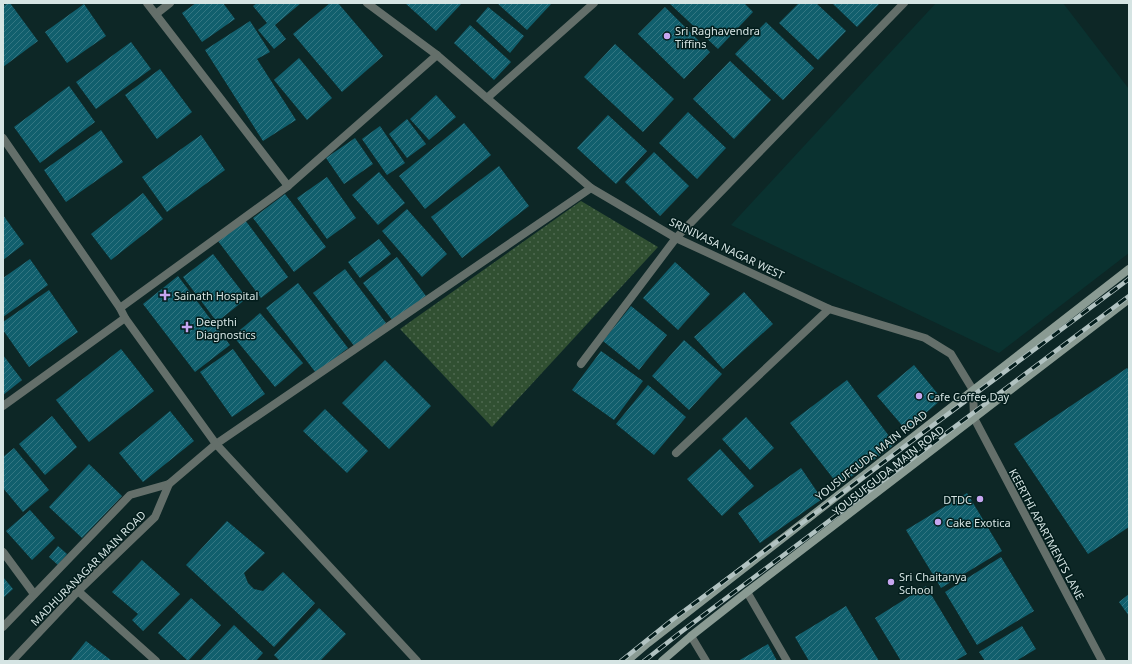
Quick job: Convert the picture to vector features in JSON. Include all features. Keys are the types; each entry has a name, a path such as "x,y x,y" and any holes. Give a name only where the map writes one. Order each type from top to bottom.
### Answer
{"main road":[{"name":"YOUSUFGUDA MAIN ROAD","path":"627,661 1129,269"},
{"name":"YOUSUFGUDA MAIN ROAD","path":"662,661 747,592 974,418 1128,303"}],"street":[{"path":"147,3 288,186"},
{"path":"156,14 170,3"},
{"name":"SRINIVASA NAGAR WEST","path":"367,3 437,54 591,188 676,238 829,308 924,338 951,354 973,390 974,418"},
{"path":"487,98 594,3"},
{"path":"581,364 676,238 904,3"},
{"path":"120,308 288,186 437,54"},
{"path":"3,138 120,308 125,318 216,444 417,661"},
{"name":"MADHURANAGAR MAIN ROAD","path":"3,627 130,495 169,484 216,444 591,188"},
{"path":"676,453 829,308"},
{"path":"3,406 125,318"},
{"name":"KEERTHI APARTMENTS LANE","path":"974,418 1102,661"},
{"name":"MADHURANAGAR MAIN ROAD","path":"12,661 78,591 155,517 169,484"},
{"path":"3,552 34,594"},
{"path":"78,591 156,661"},
{"path":"747,592 788,661"},
{"path":"691,636 706,661"}],"shaded area":[{"path":"936,3 1063,3 1129,89 1129,253 999,353 731,225"}],"green space":[{"path":"581,201 658,247 492,427 400,329"}],"building":[{"path":"10,3 38,41 3,67 3,6"},
{"path":"196,3 223,3 235,19 202,42 182,13"},
{"path":"257,3 301,3 275,25 286,39 274,49 258,30 267,23 253,6"},
{"path":"330,3 338,3 383,56 342,92 293,34"},
{"path":"405,3 462,3 436,31"},
{"path":"497,3 552,3 527,30"},
{"path":"669,3 744,3 753,12 718,49"},
{"path":"799,3 816,3 846,31 818,60 779,23"},
{"path":"832,3 880,3 857,27"},
{"path":"84,4 106,36 67,63 45,32"},
{"path":"488,7 524,36 510,53 476,21"},
{"path":"665,7 710,52 684,79 638,34"},
{"path":"250,21 270,52 257,59 296,120 263,141 205,50"},
{"path":"766,22 814,68 783,100 735,54"},
{"path":"470,25 511,62 494,80 454,43"},
{"path":"131,42 151,69 96,109 76,82"},
{"path":"615,44 674,99 643,132 584,77"},
{"path":"299,58 332,98 307,120 274,80"},
{"path":"730,61 771,100 734,139 693,99"},
{"path":"160,69 192,112 157,139 125,95"},
{"path":"69,86 95,122 40,163 14,127"},
{"path":"436,95 456,117 429,140 410,119"},
{"path":"688,112 726,148 697,179 659,143"},
{"path":"608,115 647,151 616,184 577,148"},
{"path":"407,119 426,144 407,158 389,134"},
{"path":"464,123 491,155 425,209 399,176"},
{"path":"380,126 405,163 387,175 362,139"},
{"path":"101,130 123,162 66,202 44,170"},
{"path":"201,135 225,170 167,212 142,177"},
{"path":"355,138 373,164 344,184 326,158"},
{"path":"654,152 689,186 660,216 625,182"},
{"path":"499,166 529,206 462,258 431,217"},
{"path":"379,172 405,203 378,225 352,195"},
{"path":"327,177 356,218 327,239 297,198"},
{"path":"143,193 163,219 111,260 91,234"},
{"path":"285,194 326,247 294,272 253,218"},
{"path":"407,209 447,254 422,277 382,231"},
{"path":"3,215 24,244 3,260"},
{"path":"245,220 288,277 261,298 218,241"},
{"path":"379,239 391,254 360,278 348,262"},
{"path":"213,254 247,298 217,322 183,277"},
{"path":"397,257 426,296 393,321 363,283"},
{"path":"30,259 48,285 3,317 3,278"},
{"path":"675,262 710,294 678,330 643,298"},
{"path":"345,269 386,323 355,347 313,293"},
{"path":"178,276 230,345 195,372 143,304"},
{"path":"298,283 348,348 316,373 266,308"},
{"path":"49,290 78,332 29,367 3,330 3,322"},
{"path":"744,292 773,324 723,369 694,337"},
{"path":"631,306 667,335 639,370 603,341"},
{"path":"260,313 303,363 275,387 233,336"},
{"path":"684,340 722,374 689,410 652,376"},
{"path":"121,349 154,391 89,442 56,400"},
{"path":"233,349 265,394 232,417 200,372"},
{"path":"601,351 643,381 614,420 572,390"},
{"path":"3,355 22,380 3,395"},
{"path":"385,360 431,406 389,449 342,403"},
{"path":"914,365 942,399 906,430 877,396"},
{"path":"1127,368 1129,370 1129,527 1088,554 1014,444"},
{"path":"847,380 895,444 839,486 790,423"},
{"path":"648,385 686,417 654,455 616,424"},
{"path":"325,409 368,451 347,473 303,431"},
{"path":"170,411 194,441 143,482 119,453"},
{"path":"52,416 77,447 45,475 19,444"},
{"path":"746,417 774,448 750,470 722,439"},
{"path":"14,448 49,490 23,512 3,488 3,457"},
{"path":"720,449 754,486 722,516 687,479"},
{"path":"89,464 122,496 82,538 49,507"},
{"path":"801,468 822,499 760,543 738,513"},
{"path":"967,493 1002,551 941,588 906,530"},
{"path":"30,510 55,538 32,560 6,531"},
{"path":"227,521 265,553 244,573 248,583 254,589 263,591 283,572 315,603 274,647 186,565"},
{"path":"58,546 67,554 58,565 49,557"},
{"path":"1001,557 1034,611 977,645 945,592"},
{"path":"142,560 180,594 143,631 132,620 138,614 112,592"},
{"path":"3,577 13,589 3,598"},
{"path":"926,586 967,654 955,661 901,661 875,618"},
{"path":"1129,594 1129,616 1119,602"},
{"path":"191,598 221,625 188,661 158,633"},
{"path":"846,606 879,661 809,661 795,637"},
{"path":"319,608 346,634 320,661 280,661 274,655"},
{"path":"234,625 263,653 256,661 200,661"},
{"path":"1022,626 1036,649 1016,661 985,661 979,652"},
{"path":"86,641 112,661 70,661"},
{"path":"768,644 777,661 738,661"}],"railway":[{"path":"621,661 672,620 1129,279"},
{"path":"644,661 1129,296"}],"place":[{"name":"Sri Raghavendra Tiffins","path":"667,36"},
{"name":"Sainath Hospital","path":"165,295"},
{"name":"Deepthi Diagnostics","path":"187,327"},
{"name":"Cafe Coffee Day","path":"919,396"},
{"name":"DTDC","path":"980,499"},
{"name":"Cake Exotica","path":"938,522"},
{"name":"Sri Chaitanya School","path":"891,582"}]}
